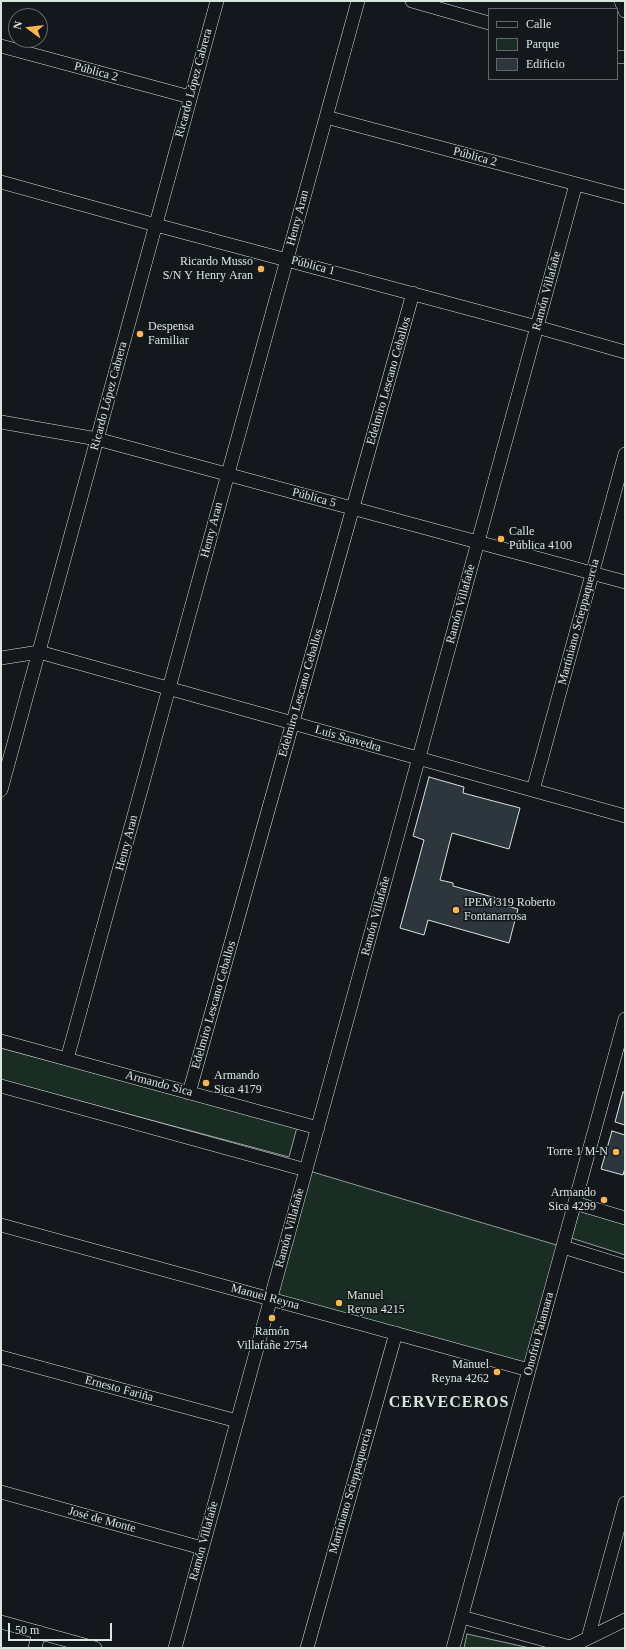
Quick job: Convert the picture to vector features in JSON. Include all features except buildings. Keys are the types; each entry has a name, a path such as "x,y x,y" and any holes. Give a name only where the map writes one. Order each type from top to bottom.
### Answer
{"street":[{"name":"Ricardo López Cabrera","path":"1,790 216,1"},
{"name":"Henry Aran","path":"67,1059 358,1"},
{"path":"412,1 488,22"},
{"path":"621,1 625,11"},
{"name":"Pública 2","path":"1,46 190,97"},
{"name":"Pública 2","path":"326,116 625,197"},
{"name":"Pública 1","path":"1,182 625,352"},
{"name":"Ramón Villafañe","path":"175,1648 576,184"},
{"name":"Edelmiro Lescano Ceballos","path":"189,1093 413,293"},
{"name":"Pública 5","path":"1,422 97,439 625,582"},
{"name":"Martíniano Scieppaquercia","path":"533,790 625,454"},
{"name":"Luis Saavedra","path":"1,658 39,652 625,816"},
{"name":"Onofrio Palamara","path":"453,1648 625,1019"},
{"name":"Armando Sica","path":"1,1041 318,1128"},
{"path":"1,1086 306,1170"},
{"path":"575,1203 625,1218"},
{"name":"Manuel Reyna","path":"1,1225 529,1370"},
{"path":"563,1247 625,1266"},
{"name":"Martíniano Scieppaquercia","path":"307,1648 396,1333"},
{"name":"Ernesto Fariña","path":"1,1357 237,1421"},
{"name":"José de Monte","path":"1,1492 202,1548"},
{"path":"588,1638 625,1504"},
{"path":"462,1617 569,1647 625,1620"},
{"path":"1,1622 95,1648"},
{"path":"35,1648 39,1632"}],"green space":[{"path":"1,1048 297,1127 289,1157 1,1080"},
{"path":"306,1170 563,1247 529,1370 271,1299"},
{"path":"577,1210 625,1224 625,1255 571,1238"},
{"path":"467,1634 530,1648 464,1648"}],"place":[{"name":"Ricardo Musso S/N Y Henry Aran","path":"261,269"},
{"name":"Despensa Familiar","path":"140,334"},
{"name":"Calle Pública 4100","path":"501,539"},
{"name":"IPEM 319 Roberto Fontanarrosa","path":"456,910"},
{"name":"Armando Sica 4179","path":"206,1083"},
{"name":"Torre 1 M-N","path":"616,1152"},
{"name":"Armando Sica 4299","path":"604,1200"},
{"name":"Manuel Reyna 4215","path":"339,1303"},
{"name":"Ramón Villafañe 2754","path":"272,1318"},
{"name":"Manuel Reyna 4262","path":"497,1372"}],"district":[{"name":"CERVECEROS","path":"449,1403"}]}
